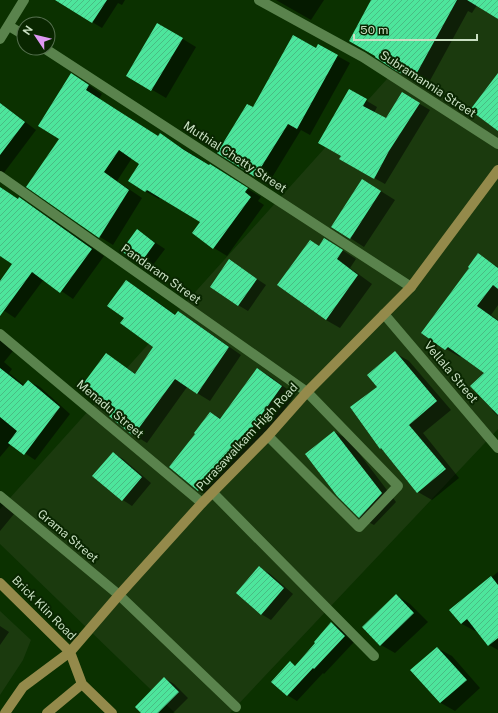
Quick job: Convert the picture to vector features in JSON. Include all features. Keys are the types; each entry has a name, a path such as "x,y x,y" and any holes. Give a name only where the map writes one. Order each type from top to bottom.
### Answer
{"main road":[{"name":"Purasawalkam High Road","path":"4,713 23,687 70,652 202,504 268,436 307,392 411,287 498,170"},
{"name":"Brick Klin Road","path":"0,583 70,652"},
{"path":"70,652 82,684 112,713"},
{"path":"46,713 82,684"}],"street":[{"path":"0,39 24,0"},
{"name":"Subramannia Street","path":"259,0 363,57 498,144"},
{"path":"9,26 16,30"},
{"name":"Muthial Chetty Street","path":"56,56 411,287"},
{"name":"Pandaram Street","path":"0,176 307,392 398,486 359,527 268,436"},
{"name":"Vellala Street","path":"384,314 498,448"},
{"name":"Menadu Street","path":"0,334 202,504"},
{"path":"213,493 374,656"},
{"name":"Grama Street","path":"0,496 119,596 236,707"}],"shaded area":[{"path":"458,0 498,0 498,429 230,713 175,713 0,544 0,509"},
{"path":"0,611 31,640 23,660 0,695"}],"building":[{"path":"55,0 107,0 92,23"},
{"path":"371,0 457,0 413,80 349,41"},
{"path":"467,0 498,0 498,19"},
{"path":"157,23 183,38 151,91 126,76"},
{"path":"293,35 316,48 318,44 338,55 297,129 288,124 255,177 217,153 247,104 253,107"},
{"path":"71,73 89,85 86,90 158,136 160,133 184,150 209,165 210,164 248,188 245,192 251,197 213,249 192,233 200,222 147,190 145,192 128,181 139,164 119,150 104,172 129,190 99,238 26,187 59,139 38,126"},
{"path":"498,73 498,131 470,110"},
{"path":"349,89 367,99 363,106 386,118 402,92 420,103 389,151 374,179 339,159 341,156 318,143"},
{"path":"0,103 25,122 0,155"},
{"path":"362,179 381,191 350,239 331,227"},
{"path":"0,187 18,199 19,197 92,249 60,293 32,272 0,316 0,281 12,264 0,256"},
{"path":"137,229 155,243 140,264 121,251"},
{"path":"324,238 343,250 337,259 358,275 326,320 277,285 310,240 319,246"},
{"path":"478,253 498,268 498,289 493,285 477,306 498,321 498,415 470,386 484,373 448,347 445,350 421,333 469,268 468,267"},
{"path":"229,259 257,279 238,306 210,287"},
{"path":"126,280 175,315 178,311 229,347 197,394 175,379 133,436 109,416 112,411 80,388 106,353 135,374 153,347 120,323 124,318 107,306"},
{"path":"395,351 437,401 409,425 446,469 417,493 381,448 380,449 350,407 377,387 367,375"},
{"path":"0,368 23,386 28,380 60,407 24,455 8,443 17,431 0,417"},
{"path":"257,368 282,386 247,435 245,433 198,491 169,467 210,412 220,419"},
{"path":"334,431 382,493 359,518 337,496 305,454"},
{"path":"113,452 142,477 122,501 92,476"},
{"path":"259,566 284,588 261,615 236,593"},
{"path":"491,576 498,585 498,638 488,646 467,619 461,624 449,610"},
{"path":"396,594 414,613 380,646 362,627"},
{"path":"331,622 345,636 287,696 271,682 290,661 295,666"},
{"path":"437,647 467,680 440,703 410,670"},
{"path":"164,677 179,692 158,713 141,713 135,707"}]}
